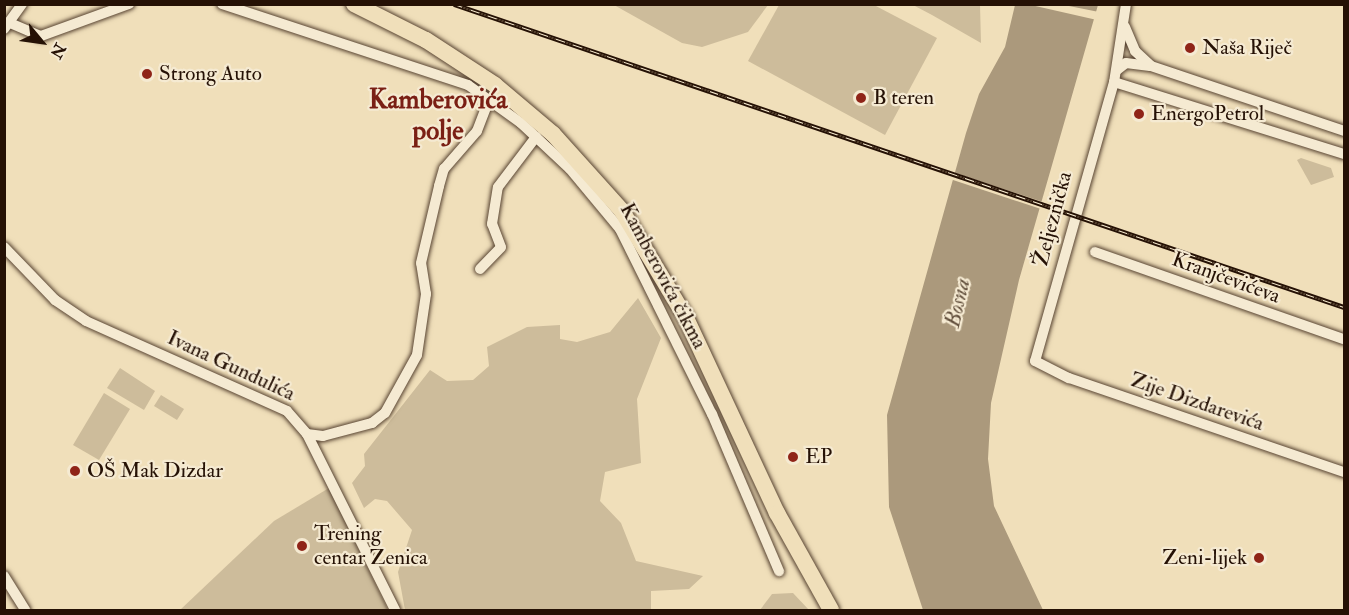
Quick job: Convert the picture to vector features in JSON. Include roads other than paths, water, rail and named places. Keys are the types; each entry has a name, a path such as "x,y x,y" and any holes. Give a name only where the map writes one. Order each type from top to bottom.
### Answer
{"highway":[{"path":"354,4 426,40 495,85 560,140 622,212 686,318 777,513 831,610"}],"street":[{"path":"21,7 7,26 27,34 41,36 129,4"},
{"name":"Kamberovića čikma","path":"222,4 326,43 436,72 489,100 536,137 620,229 712,414 779,571"},
{"name":"Željeznička","path":"1038,366 1036,356 1082,184 1114,82 1126,4"},
{"path":"1124,25 1135,51 1151,66"},
{"path":"1116,70 1126,63 1151,66 1344,131"},
{"path":"1114,82 1344,154"},
{"path":"307,434 323,436 372,423 385,413 417,355 426,294 422,263 439,186 444,169 477,131 489,100"},
{"path":"480,269 501,247 492,224 498,187 536,137"},
{"name":"Ivana Gundulića","path":"4,247 66,309 274,404 307,434 395,610"},
{"name":"Kranjčevićeva","path":"1095,252 1344,339"},
{"name":"Zije Dizdarevića","path":"1038,366 1344,472"},
{"path":"4,576 25,610"}],"water":[{"name":"Bosna","path":"1015,5 1098,5 1019,280 991,403 988,459 994,506 1043,610 923,610 889,507 887,415 966,133 979,94 1005,47"}],"railway":[{"path":"454,4 1344,307"}],"place":[{"name":"Naša Riječ","path":"1190,48"},
{"name":"Strong Auto","path":"147,74"},
{"name":"B teren","path":"861,98"},
{"name":"EnergoPetrol","path":"1139,114"},
{"name":"EP","path":"793,457"},
{"name":"OŠ Mak Dizdar","path":"75,471"},
{"name":"Trening centar Zenica","path":"302,546"},
{"name":"Zeni-lijek","path":"1259,558"}],"district":[{"name":"Kamberovića polje","path":"438,114"}]}
